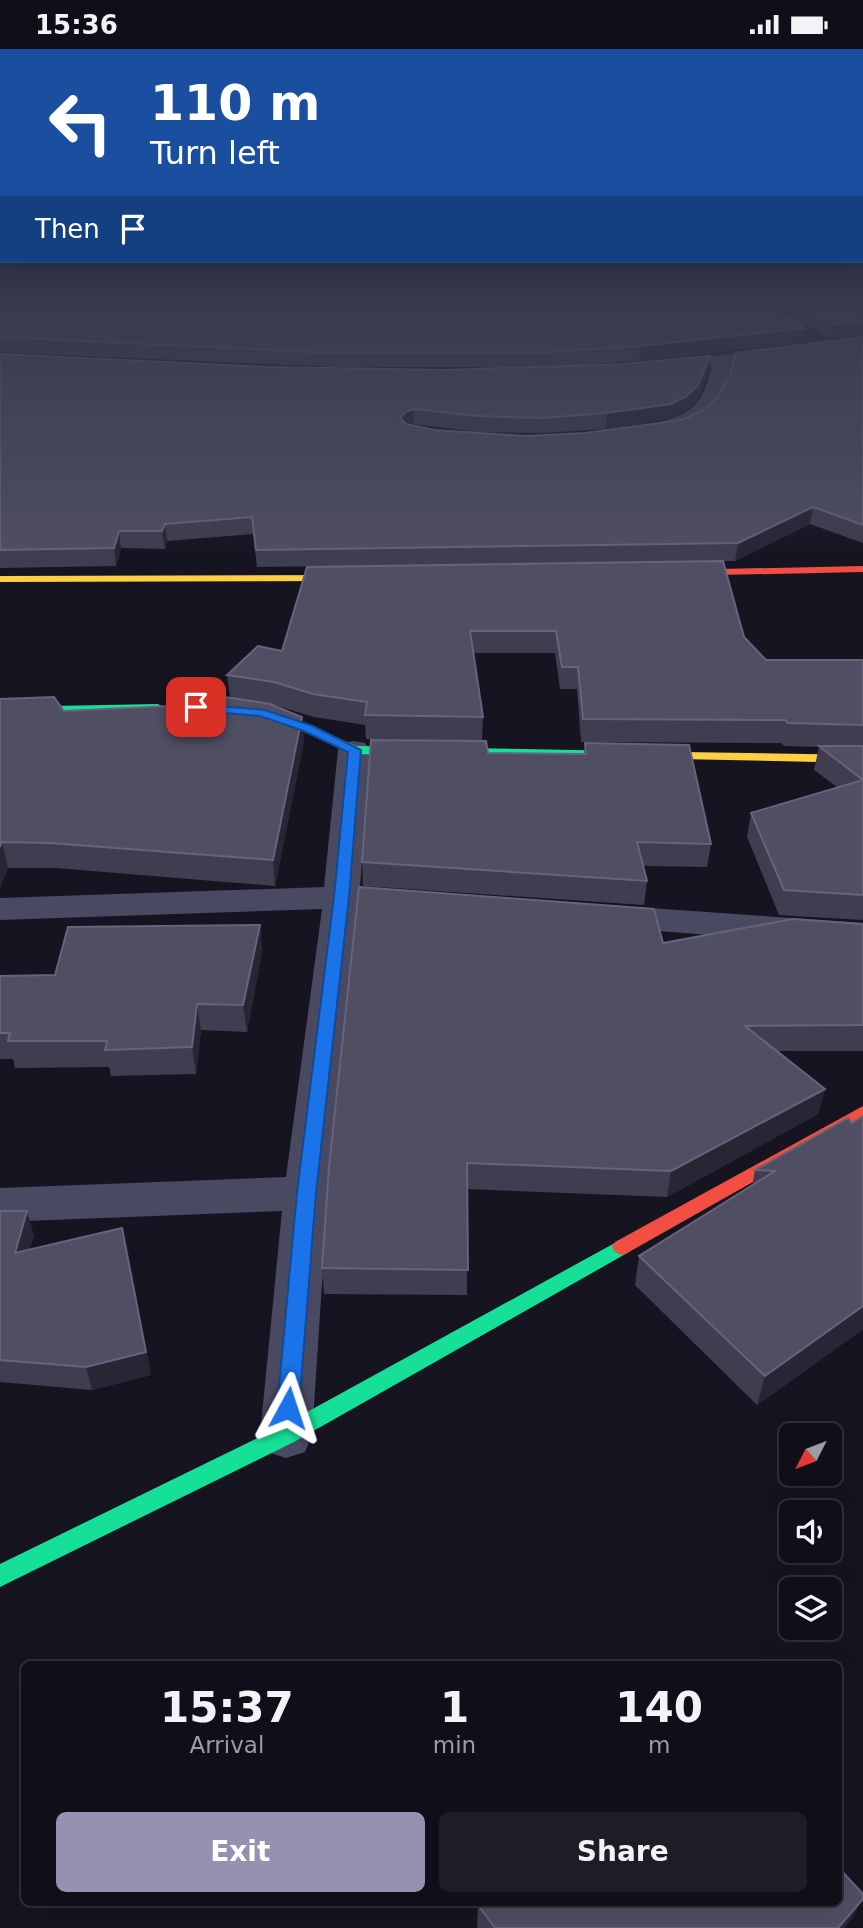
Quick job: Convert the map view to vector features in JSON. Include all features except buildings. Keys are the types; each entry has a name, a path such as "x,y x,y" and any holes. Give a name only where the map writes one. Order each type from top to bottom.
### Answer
{"street":[{"path":"639,433 691,421 715,397 718,385"},
{"path":"658,573 863,569"},
{"path":"0,579 373,577"},
{"path":"0,711 170,708"},
{"path":"235,711 261,713 308,729 354,750 863,759"},
{"path":"286,1435 306,1193 341,897 354,750"},
{"path":"0,909 341,897 438,904"},
{"path":"575,914 863,935"},
{"path":"0,1576 286,1435 863,1112"},
{"path":"0,1205 306,1193"}],"traffic: fast":[{"path":"0,711 158,708"},
{"path":"253,712 308,729 354,750 683,756"},
{"path":"0,1576 286,1435 622,1247"}],"traffic: slow":[{"path":"0,579 357,578"},
{"path":"683,756 863,759"}],"traffic: jam":[{"path":"673,573 863,569"},
{"path":"622,1247 863,1112"}],"route":[{"path":"196,707 261,713 308,729 354,750 341,897 306,1193 288,1408"}]}
